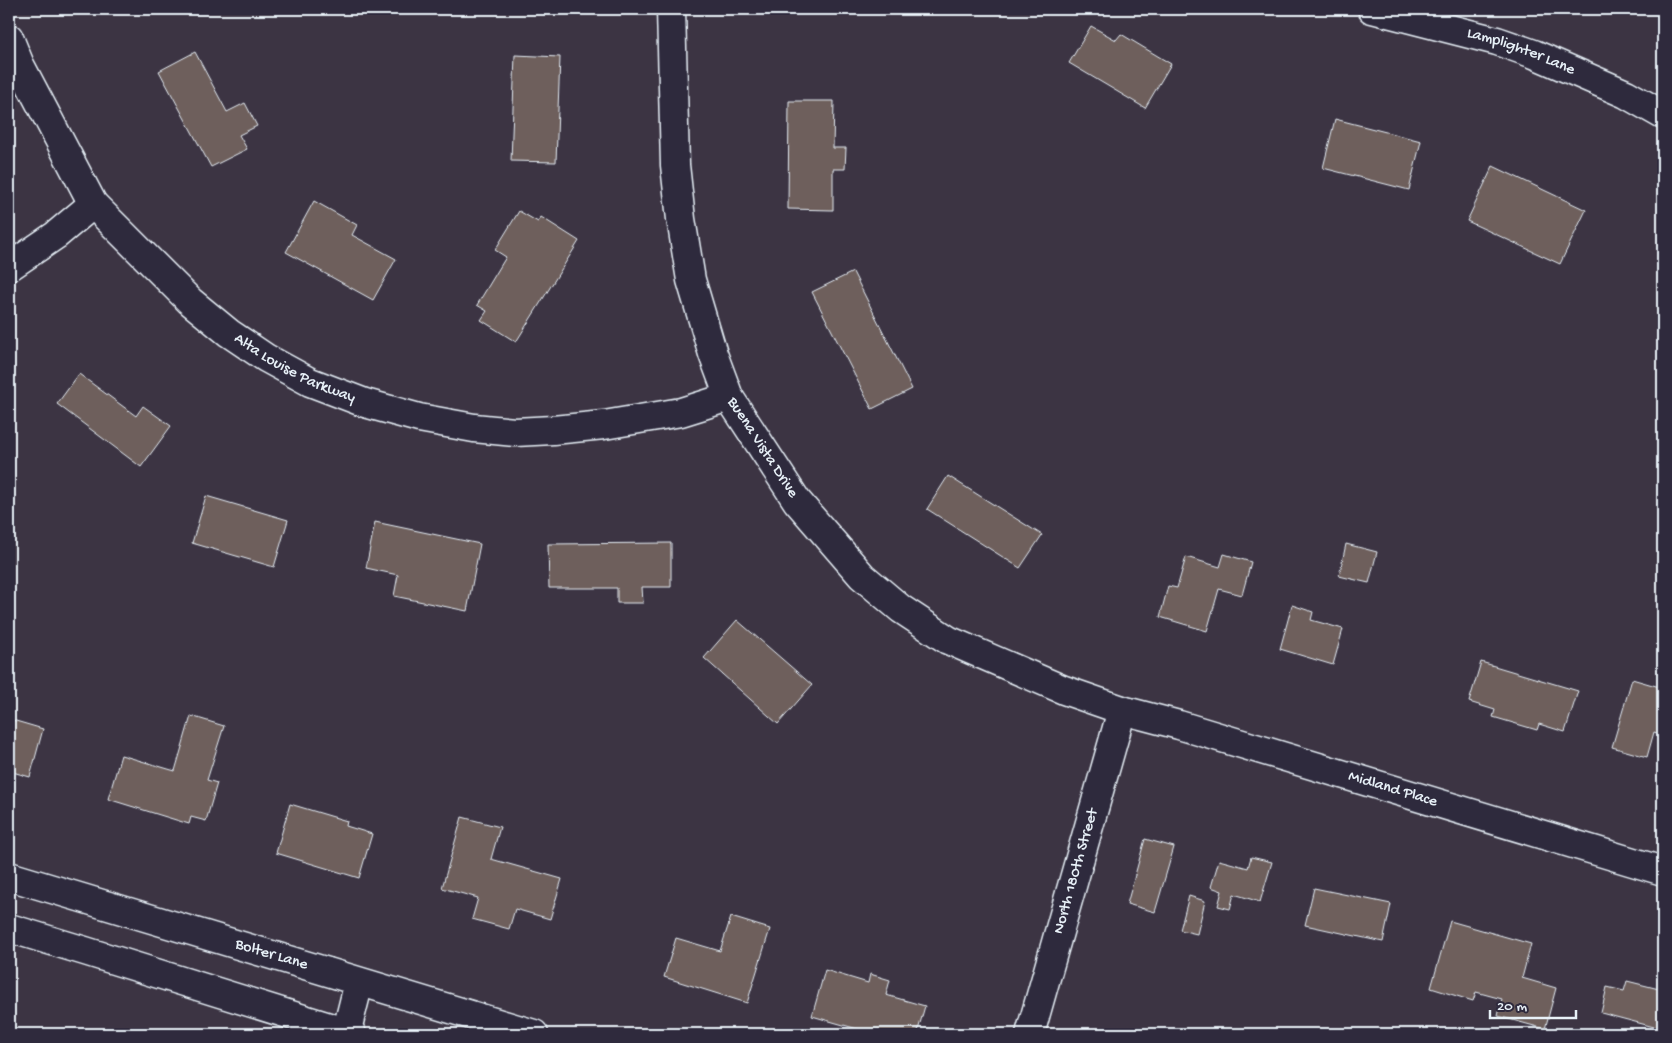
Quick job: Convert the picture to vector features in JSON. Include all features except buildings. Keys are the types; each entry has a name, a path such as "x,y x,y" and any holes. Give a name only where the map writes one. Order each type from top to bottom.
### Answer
{"street":[{"name":"Buena Vista Drive","path":"671,9 675,165 680,219 691,280 713,354 729,397 797,501 862,576 901,609 948,640 1064,690 1122,710"},
{"name":"Lamplighter Lane","path":"1372,9 1479,36 1525,51 1626,94 1660,106"},
{"name":"Alta Louise Parkway","path":"9,38 20,65 93,204 190,301 229,333 266,358 310,382 365,403 418,418 474,428 515,432 604,425 681,412 729,397"},
{"path":"9,267 56,235 93,204"},
{"name":"Midland Place","path":"1122,710 1179,725 1663,871"},
{"name":"North 180th Street","path":"1030,1034 1122,710"},
{"name":"Bolter Lane","path":"9,876 534,1034"},
{"path":"9,928 348,1034 359,982"}]}
